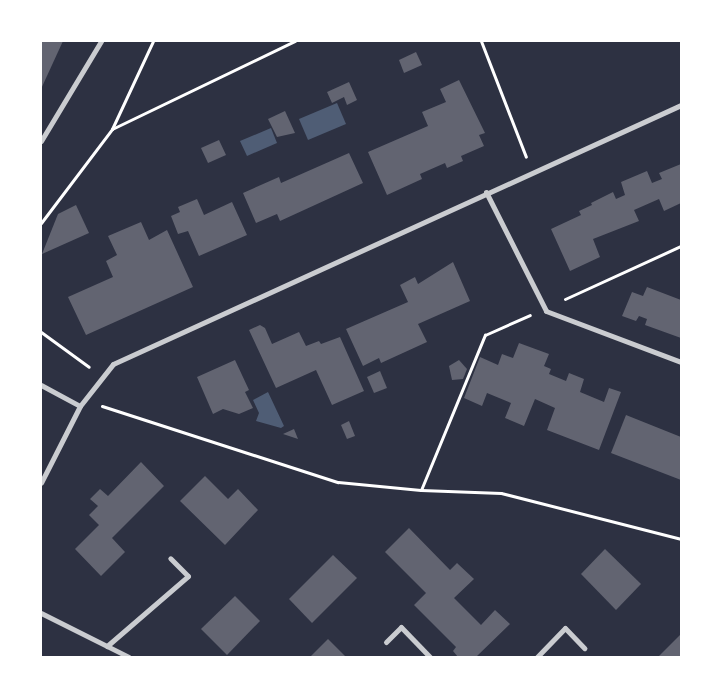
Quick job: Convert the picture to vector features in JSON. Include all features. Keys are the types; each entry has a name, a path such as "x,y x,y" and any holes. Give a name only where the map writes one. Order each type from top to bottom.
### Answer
{"street":[{"path":"41,141 101,41"},
{"path":"41,483 80,406 114,364 486,192 681,105"},
{"path":"41,128 48,131"},
{"path":"486,192 544,308 560,318 681,362"},
{"path":"41,385 80,406"},
{"path":"107,646 188,576 170,558"},
{"path":"41,613 129,657"},
{"path":"386,642 401,627 430,657"},
{"path":"537,657 565,628 584,648"}],"path":[{"path":"41,223 112,129 153,41"},
{"path":"112,129 295,41"},
{"path":"481,41 532,171"},
{"path":"421,490 485,335 681,246"},
{"path":"41,332 88,366 102,406 338,482 421,490 501,493 681,538"}],"water":[{"path":"337,103 346,124 308,140 299,119"},
{"path":"271,128 277,143 247,156 240,141"},
{"path":"268,392 284,426 281,428 256,421 259,413 253,400"}],"building":[{"path":"41,41 63,41 41,89"},
{"path":"416,52 422,65 404,73 399,60"},
{"path":"459,80 485,133 479,135 484,146 461,156 463,161 447,168 445,163 420,174 422,179 387,195 368,152 428,126 422,112 446,102 440,89"},
{"path":"349,82 357,100 347,105 344,97 332,103 327,92"},
{"path":"285,111 295,133 277,137 268,119"},
{"path":"219,140 226,155 208,163 201,148"},
{"path":"349,153 363,183 280,221 277,214 256,223 243,193 279,177 281,183"},
{"path":"681,164 681,203 664,211 659,199 634,210 639,221 593,239 600,257 570,271 551,229 581,215 579,211 613,192 616,199 625,195 621,182 647,171 652,183 662,179 659,173"},
{"path":"197,199 204,215 232,202 247,235 199,256 188,231 178,234 171,216 180,212 178,207"},
{"path":"76,205 89,233 42,254 58,214"},
{"path":"141,222 149,240 167,230 193,287 86,335 68,297 113,277 106,261 117,255 108,236"},
{"path":"453,262 470,301 418,324 427,342 381,363 379,358 363,366 346,329 408,302 400,285 415,277 418,284"},
{"path":"647,287 681,300 681,338 645,325 647,319 639,316 636,321 622,316 632,292 643,296"},
{"path":"260,325 265,328 272,344 299,332 306,346 319,341 321,344 340,337 364,391 332,405 316,370 276,388 249,330"},
{"path":"519,343 549,354 544,366 551,369 549,374 566,381 569,373 584,379 580,392 604,402 609,388 621,392 599,450 547,430 555,408 535,399 524,426 505,418 511,403 487,393 482,406 464,398 480,357 498,365 502,354 513,358"},
{"path":"235,360 249,390 245,392 253,408 239,414 223,409 213,414 197,377"},
{"path":"459,360 467,369 463,379 452,380 449,366"},
{"path":"380,371 387,388 374,393 367,377"},
{"path":"626,415 681,437 681,480 611,453"},
{"path":"349,421 355,436 347,439 341,425"},
{"path":"294,429 298,439 283,434"},
{"path":"141,462 164,486 112,538 125,552 101,576 75,549 99,525 89,515 98,506 90,499 100,489 108,496"},
{"path":"205,476 228,499 238,489 258,510 225,545 180,501"},
{"path":"409,528 450,570 457,563 474,579 454,598 481,625 495,610 510,624 476,657 458,657 453,651 456,647 414,605 426,593 385,552"},
{"path":"605,549 641,584 616,610 581,574"},
{"path":"333,555 357,578 312,623 289,599"},
{"path":"235,596 260,621 227,655 201,629"},
{"path":"681,634 681,657 658,657"},
{"path":"328,639 346,657 310,657"}]}
